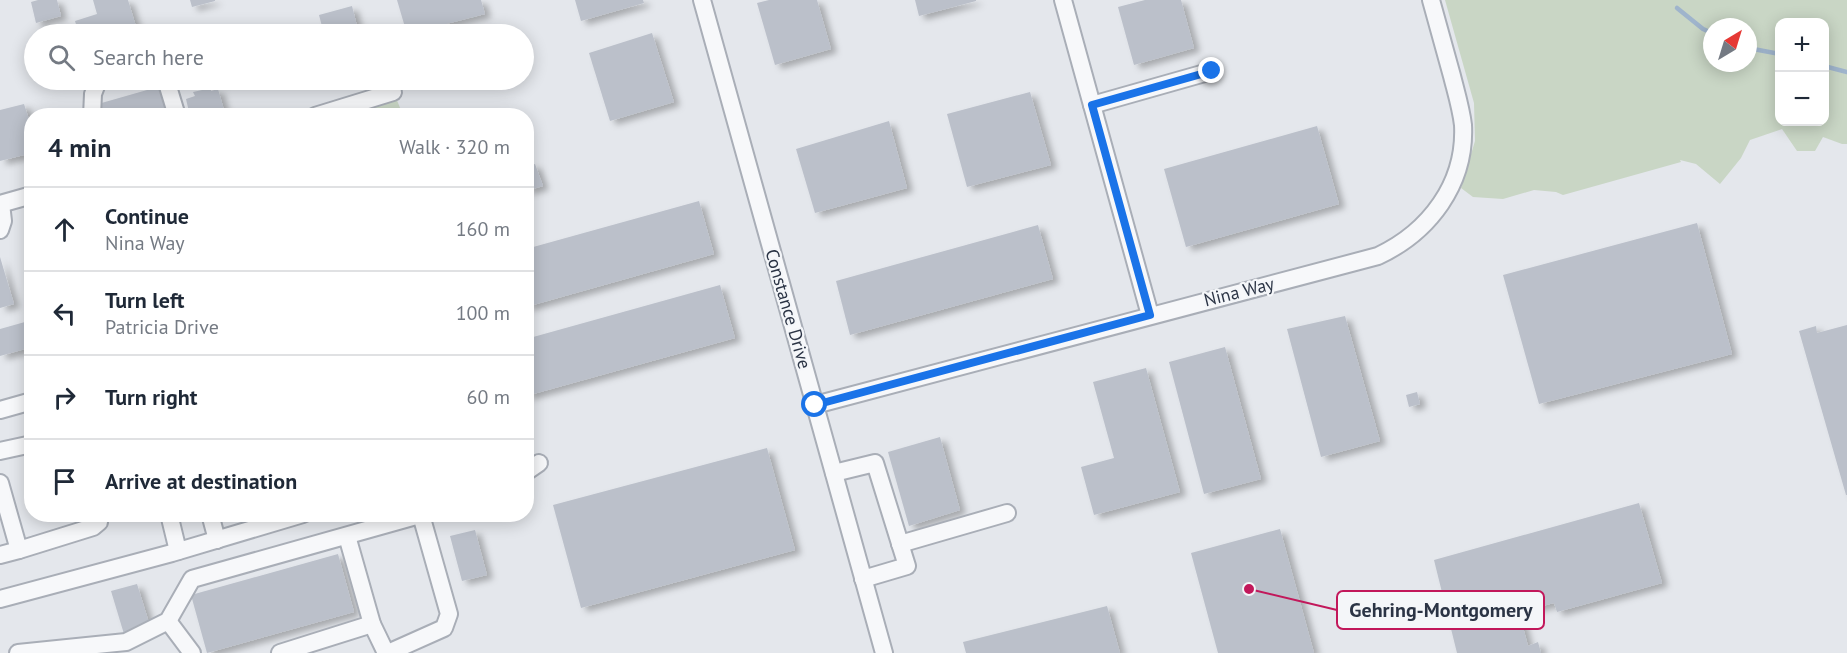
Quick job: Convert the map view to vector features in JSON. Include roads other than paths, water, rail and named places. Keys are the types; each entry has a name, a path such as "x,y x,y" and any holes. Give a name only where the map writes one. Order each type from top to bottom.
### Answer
{"street":[{"name":"Constance Drive","path":"702,0 884,653"},
{"path":"1063,0 1150,315"},
{"name":"Nina Way","path":"815,405 1378,256 1396,248 1424,225 1439,206 1452,182 1462,142 1463,126 1456,92 1431,0"},
{"path":"1092,105 1212,71"},
{"path":"92,108 95,90"},
{"path":"169,90 175,108"},
{"path":"341,108 393,92"},
{"path":"0,230 3,221 0,204 24,197"},
{"path":"0,410 24,403"},
{"path":"0,451 24,446"},
{"path":"834,473 875,462 908,567 863,579"},
{"path":"0,483 20,550"},
{"path":"900,544 1007,513"},
{"path":"0,555 93,527 99,522"},
{"path":"171,522 178,551"},
{"path":"212,522 217,540"},
{"path":"0,599 217,540 253,522"},
{"path":"18,653 117,646 168,621 192,579 397,522"},
{"path":"347,536 372,624 387,653 444,628 449,614 424,522"},
{"path":"168,621 192,653"},
{"path":"280,653 372,624"}],"waterway":[{"path":"1677,8 1703,29"},
{"path":"1757,50 1775,53"},
{"path":"1829,67 1847,72"}],"place":[{"name":"Gehring-Montgomery","path":"1249,589"}]}
